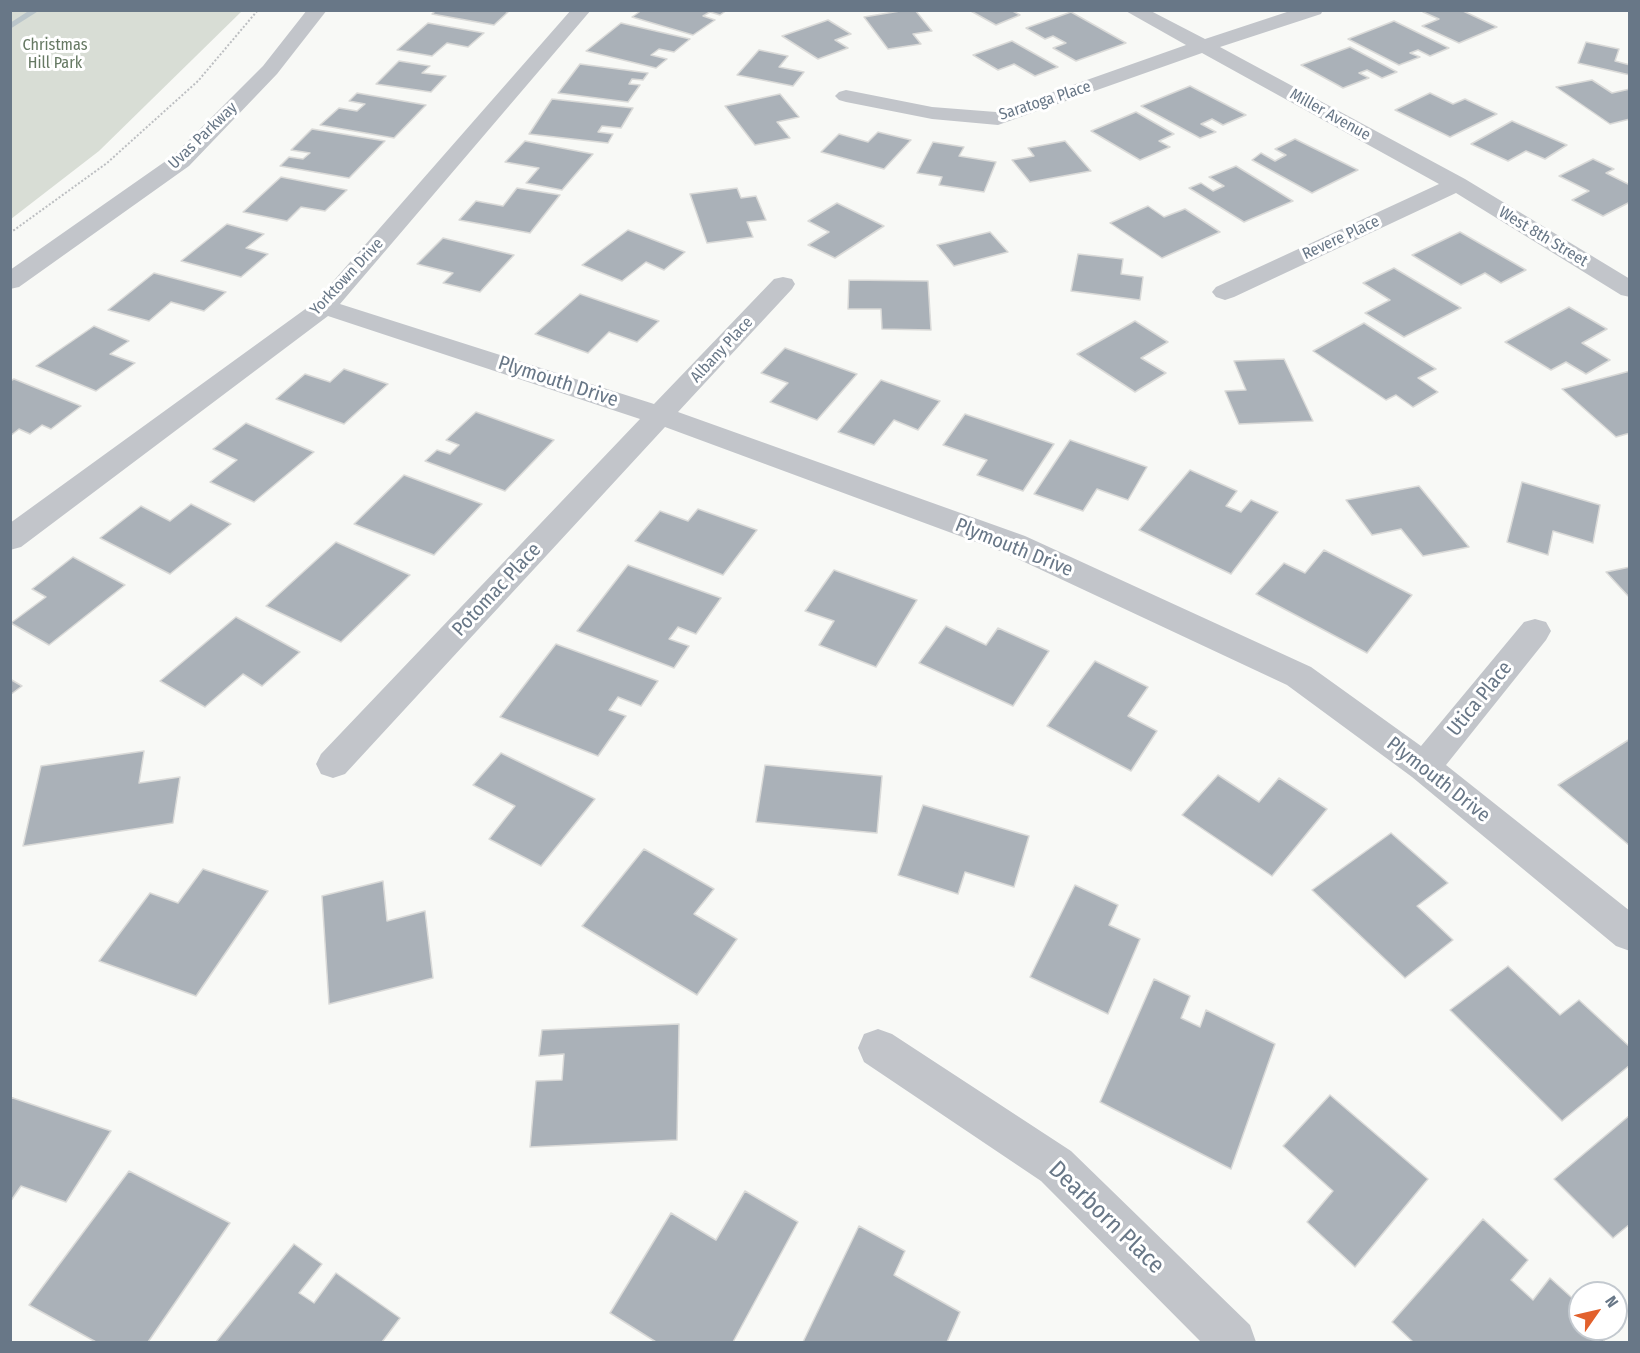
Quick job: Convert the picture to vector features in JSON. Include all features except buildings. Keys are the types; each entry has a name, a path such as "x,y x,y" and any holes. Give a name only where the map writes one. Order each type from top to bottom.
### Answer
{"street":[{"name":"Uvas Parkway","path":"10,282 181,161 270,70 318,10"},
{"name":"Yorktown Drive","path":"10,539 324,307 582,10"},
{"name":"Miller Avenue","path":"1133,10 1457,184"},
{"path":"1203,46 1314,10"},
{"name":"Saratoga Place","path":"846,96 932,112 998,118 1203,46"},
{"name":"West 8th Street","path":"1457,184 1629,290"},
{"name":"Revere Place","path":"1225,292 1457,184"},
{"name":"Albany Place","path":"661,416 783,284"},
{"name":"Plymouth Drive","path":"324,307 661,416 1014,544 1299,676 1424,767 1629,934"},
{"name":"Potomac Place","path":"333,764 661,416"},
{"name":"Utica Place","path":"1424,767 1536,631"},
{"name":"Dearborn Place","path":"878,1048 1056,1166 1233,1342"}],"path":[{"path":"10,233 107,163 198,81 258,10"}],"green space":[{"name":"Christmas Hill Park","path":"11,10 242,11 99,151 11,219"}],"waterway":[{"path":"10,27 36,10"}]}
